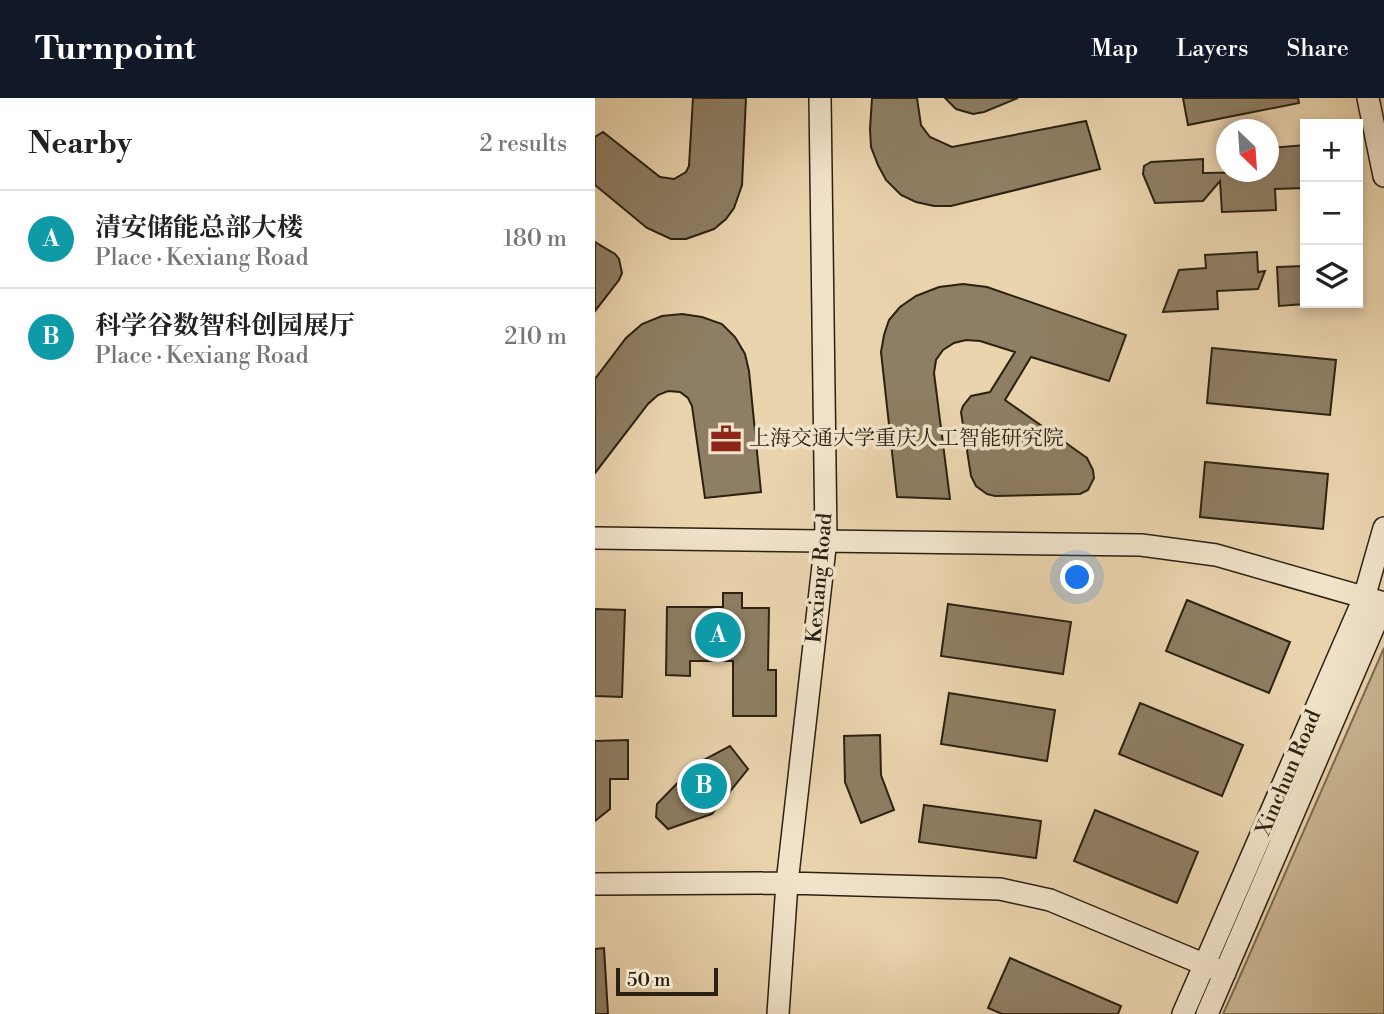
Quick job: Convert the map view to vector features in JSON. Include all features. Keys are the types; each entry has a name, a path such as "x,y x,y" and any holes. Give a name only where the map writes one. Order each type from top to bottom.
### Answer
{"street":[{"name":"Kexiang Road","path":"778,1014 787,883 827,539 820,98"},
{"path":"1368,98 1384,176"},
{"name":"Xinchun Road","path":"1207,1014 1216,969 1377,602 1384,528"},
{"path":"595,538 1140,545 1216,555 1377,602"},
{"path":"595,884 787,883 1000,889 1050,900 1216,969"},
{"name":"Xinchun Road","path":"1183,1014 1216,969"}],"shaded area":[{"path":"1384,648 1384,1014 1223,1014 1237,983"}],"building":[{"path":"693,98 746,98 742,185 734,208 714,229 686,239 671,239 647,228 595,185 595,137 603,132 660,177 674,179 686,172 689,166"},
{"path":"872,98 917,98 921,125 930,137 952,147 1086,121 1100,169 951,206 916,202 901,195 886,180 878,165 871,147"},
{"path":"945,98 1018,98 973,114 956,109"},
{"path":"1183,98 1298,98 1299,103 1188,125"},
{"path":"1300,145 1300,188 1275,189 1276,210 1222,212 1220,182 1279,182 1279,147"},
{"path":"1203,159 1203,173 1216,173 1216,182 1219,182 1203,201 1155,203 1143,174 1144,166 1151,162"},
{"path":"595,242 615,254 622,273 595,311"},
{"path":"1257,252 1258,272 1265,271 1258,289 1217,291 1218,309 1163,312 1179,270 1206,268 1205,255"},
{"path":"1300,266 1300,304 1279,306 1277,267"},
{"path":"963,284 987,287 1126,335 1109,381 1031,357 1005,400 1087,458 1094,478 1088,490 1080,494 995,496 976,486 971,476 961,412 971,396 990,392 1015,352 980,341 966,340 943,350 936,360 934,373 950,499 897,497 881,352 884,335 889,320 900,307 916,296 939,287"},
{"name":"上海交通大学重庆人工智能研究院","path":"682,314 722,324 735,337 745,354 761,492 705,498 692,406 688,398 680,392 668,391 648,404 595,473 595,379 626,338 642,324 662,316"},
{"path":"1212,348 1336,360 1330,415 1207,403"},
{"path":"1205,462 1328,474 1323,529 1200,517"},
{"path":"723,593 742,593 742,608 769,608 768,670 776,670 776,716 733,716 733,661 690,661 690,676 666,675 667,607 723,607"},
{"path":"1187,600 1290,642 1269,693 1166,651"},
{"path":"948,604 1071,622 1063,674 941,656"},
{"path":"595,609 625,610 622,697 595,696"},
{"path":"949,693 1055,710 1047,761 941,744"},
{"path":"1140,703 1243,745 1222,796 1119,754"},
{"path":"880,735 881,775 894,810 861,823 845,782 844,736"},
{"path":"628,740 628,779 610,779 610,809 595,821 595,741"},
{"path":"730,746 748,769 712,814 668,829 656,817 657,804 696,764"},
{"path":"924,805 1041,821 1036,858 919,842"},
{"path":"1095,810 1198,852 1177,903 1074,861"},
{"path":"604,948 608,1014 595,1014 595,949"},
{"path":"1010,958 1121,1006 1118,1014 1002,1014 988,1008"}],"place":[{"name":"上海交通大学重庆人工智能研究院","path":"726,439"},
{"name":"清安储能总部大楼","path":"718,635"},
{"name":"科学谷数智科创园展厅","path":"704,786"}]}
